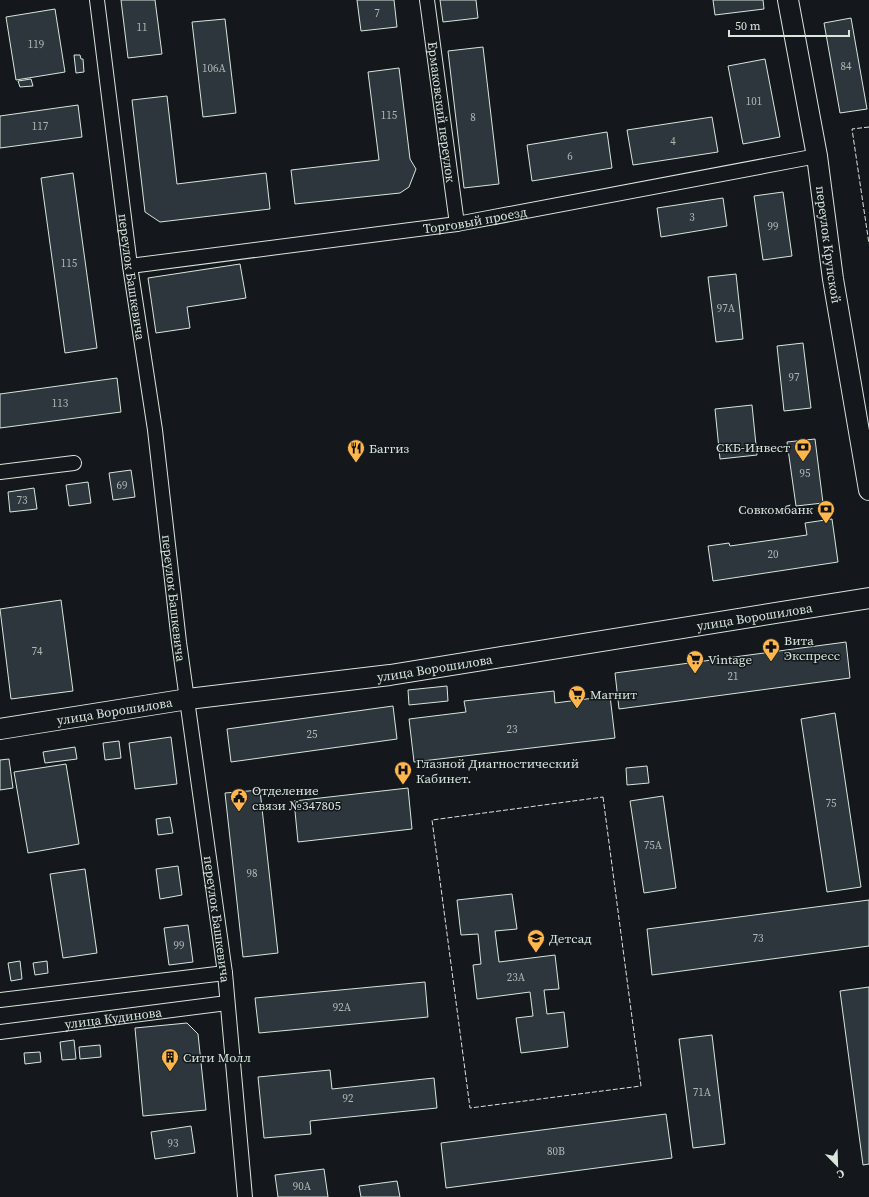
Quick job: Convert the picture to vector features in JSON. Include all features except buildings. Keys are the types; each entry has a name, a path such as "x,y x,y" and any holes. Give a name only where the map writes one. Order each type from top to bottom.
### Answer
{"street":[{"name":"переулок Башкевича","path":"97,0 130,266 155,430 179,642 225,972 245,1197"},
{"name":"Ермаковский переулок","path":"427,0 457,224"},
{"name":"переулок Крупской","path":"788,0 817,156 833,279 869,490"},
{"name":"Торговый проезд","path":"130,266 457,224 817,156"},
{"path":"0,472 74,463"},
{"name":"улица Ворошилова","path":"0,729 188,699 390,675 869,598"},
{"path":"0,1000 225,972"},
{"name":"улица Кудинова","path":"0,1032 227,1003"}],"fence":[{"path":"869,127 852,129 869,244"},
{"path":"603,797 641,1086 470,1108 432,820 603,797"}],"place":[{"name":"СКБ-Инвест","path":"803,462"},
{"name":"Баггиз","path":"356,463"},
{"name":"Совкомбанк","path":"826,524"},
{"name":"Вита Экспресс","path":"771,662"},
{"name":"Vintage","path":"695,674"},
{"name":"Магнит","path":"577,709"},
{"name":"Глазной Диагностический Кабинет.","path":"403,785"},
{"name":"Отделение связи №347805","path":"239,812"},
{"name":"Детсад","path":"536,953"},
{"name":"Сити Молл","path":"170,1072"}]}
